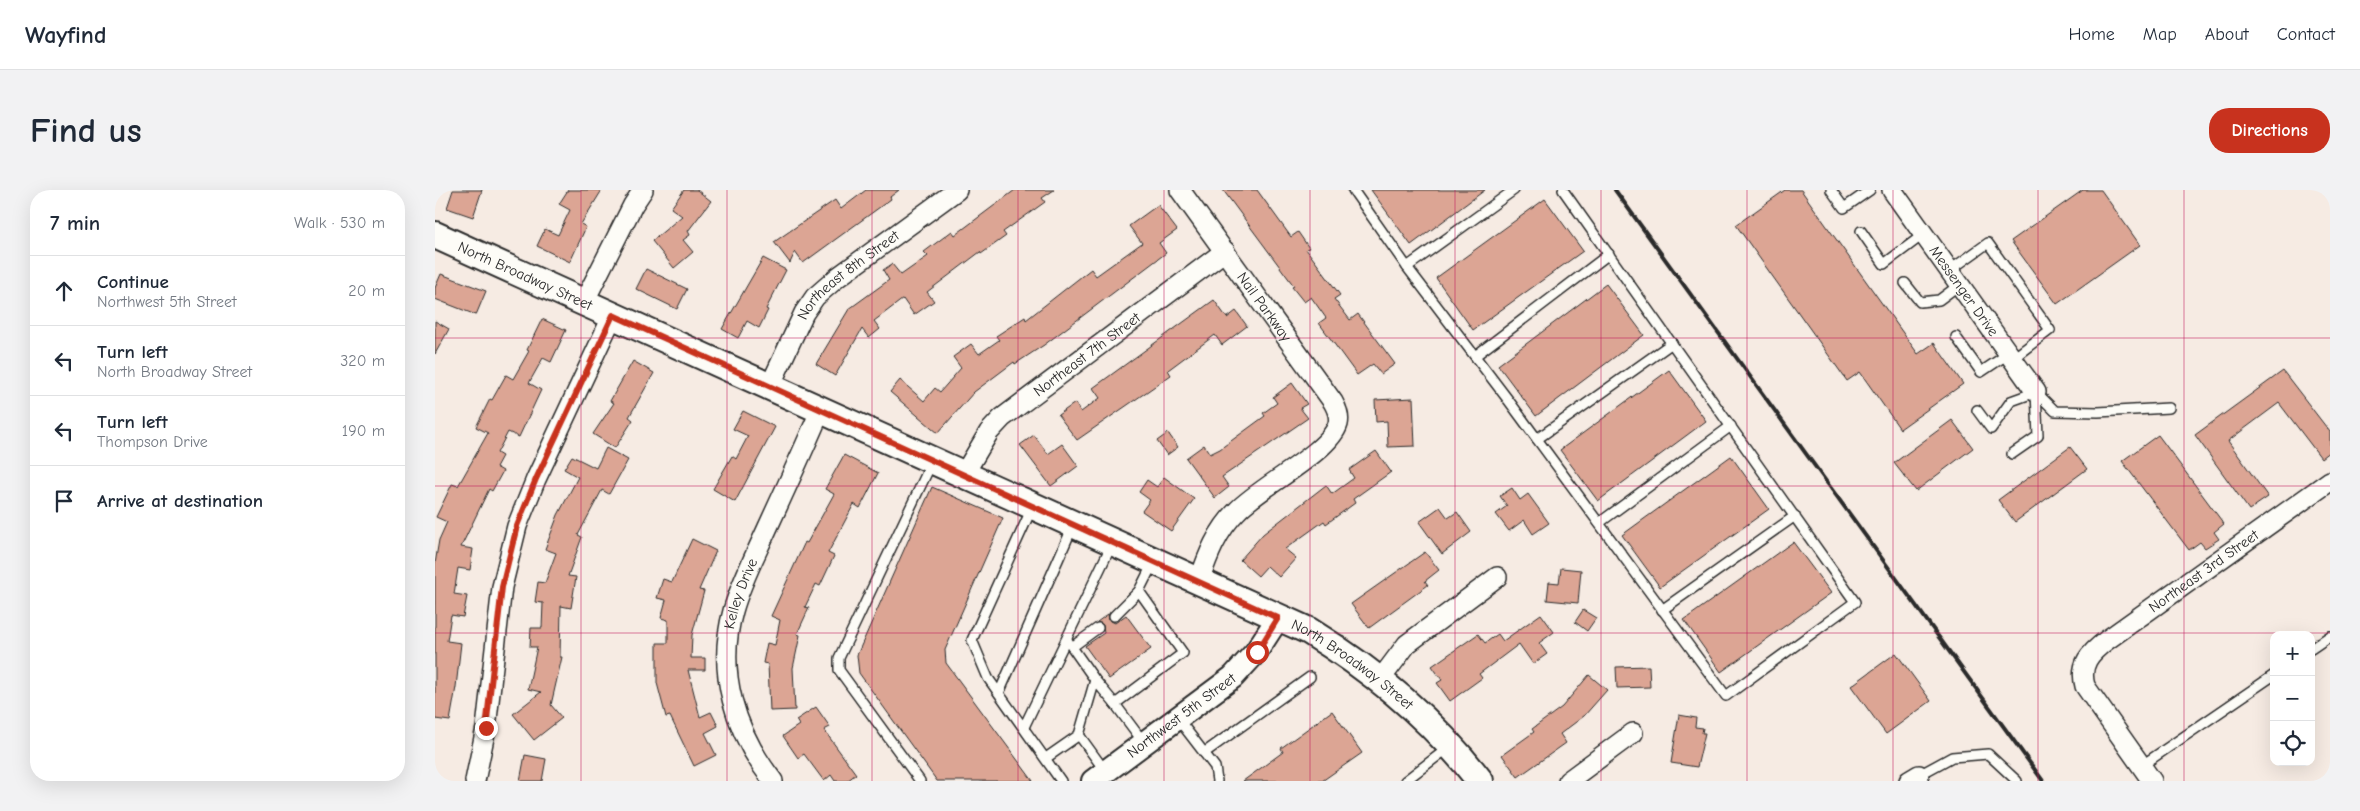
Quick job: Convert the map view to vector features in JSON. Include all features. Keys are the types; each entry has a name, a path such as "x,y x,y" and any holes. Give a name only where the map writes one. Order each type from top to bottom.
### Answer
{"main road":[{"name":"North Broadway Street","path":"435,235 1309,631 1380,680 1429,722 1480,781"}],"street":[{"path":"584,302 633,205 643,190"},
{"name":"Northeast 8th Street","path":"770,386 804,313 815,297 838,277 957,190"},
{"name":"Nail Parkway","path":"1180,190 1333,402 1338,412 1338,426 1321,447 1251,499 1231,517 1214,542 1199,581"},
{"name":"Messenger Drive","path":"1892,190 2036,392"},
{"name":"Northeast 7th Street","path":"964,474 985,438 1002,418 1225,251"},
{"path":"475,781 488,710 502,587 517,526 536,479 613,315"},
{"name":"Kelley Drive","path":"773,781 747,743 737,721 727,676 728,629 744,579 821,409"},
{"name":"Northeast 3rd Street","path":"2147,774 2094,702 2085,686 2083,667 2092,651 2330,481"},
{"path":"1380,680 1407,644 1497,578"},
{"name":"Northwest 5th Street","path":"1100,776 1178,719 1247,664 1265,641 1278,618"},
{"path":"1569,781 1633,733"}],"lane":[{"path":"1353,190 1407,267 1537,439 1726,696 1855,602 1563,190"},
{"path":"1407,267 1514,190"},
{"path":"1831,190 1844,208 1870,190"},
{"path":"1861,231 1884,264 1924,234"},
{"path":"1905,282 1920,302 1939,300 1954,278 1988,244 2050,330 1981,372 1956,337"},
{"path":"1475,356 1609,254"},
{"path":"1537,439 1672,343"},
{"path":"2036,392 2055,411 2098,412 2169,408"},
{"path":"1977,410 1991,429 2011,401 2036,392"},
{"path":"2012,454 2038,436 2036,392"},
{"path":"1599,523 1731,426"},
{"path":"920,781 839,670 839,658 933,460"},
{"path":"1033,506 972,640 988,678 1061,781"},
{"path":"1662,610 1795,516"},
{"path":"999,693 1074,524"},
{"path":"1024,727 1070,643 1113,542"},
{"path":"1114,616 1139,592 1154,560"},
{"path":"1115,704 1183,653 1139,592"},
{"path":"1070,643 1098,628"},
{"path":"2315,646 2330,636"},
{"path":"1070,643 1095,680 1144,744"},
{"path":"1204,753 1310,676"},
{"path":"2147,774 2273,676"},
{"path":"1046,758 1079,735 1095,680"},
{"path":"1178,719 1215,767 1217,781"},
{"path":"1079,735 1100,776"},
{"path":"1405,781 1451,746"},
{"path":"1914,778 1952,757 1988,754 2017,781"}],"building":[{"path":"453,190 482,190 473,217 447,208"},
{"path":"568,190 602,190 581,224 586,227 570,262 537,246 545,229 558,235 570,210 559,204"},
{"path":"684,190 697,190 711,201 688,231 690,235 683,240 693,252 674,268 652,241 682,216 671,208"},
{"path":"866,190 899,190 890,197 891,199 803,263 795,252 790,263 774,242 835,200 841,209"},
{"path":"1015,190 1054,190 1042,198 1045,202 1003,232 1006,236 981,254 980,252 927,292 934,301 914,315 903,299 874,321 880,329 869,338 862,329 835,376 816,364 849,309 889,280 883,270 892,264 901,275 928,256 924,252 952,231 955,235"},
{"path":"1223,190 1257,190 1291,237 1298,232 1309,248 1306,249 1340,295 1334,299 1350,320 1358,314 1395,364 1381,374 1373,364 1357,375 1319,323 1326,318 1311,297 1304,302"},
{"path":"1371,190 1485,190 1411,245"},
{"path":"1785,190 1801,190 1918,354 1934,343 1963,384 1900,429 1860,372 1847,381 1736,225"},
{"path":"2083,190 2101,190 2140,245 2057,304 2011,241"},
{"path":"1545,199 1583,251 1473,330 1436,278"},
{"path":"1158,205 1177,230 1159,243 1166,253 1044,345 1015,364 1014,362 974,392 938,433 890,392 900,380 924,401 935,388 940,392 961,368 953,357 971,344 979,354 999,340 996,336 1025,317 1026,320 1091,269 1096,276 1142,243 1129,226"},
{"path":"763,258 786,270 766,309 768,310 759,328 747,321 738,338 722,329"},
{"path":"646,269 687,289 677,309 636,289"},
{"path":"441,274 486,291 476,315 435,299 435,288"},
{"path":"1606,284 1644,335 1536,416 1498,365"},
{"path":"1214,300 1227,318 1236,311 1247,326 1222,345 1215,335 1168,370 1171,375 1077,440 1058,415 1075,403 1081,412 1100,398 1093,388"},
{"path":"542,319 566,330 551,362 543,358 529,383 541,390 519,437 508,432 497,453 502,456 496,467 503,471 492,491 489,489 461,547 473,549 470,570 458,568 454,594 467,596 463,617 451,615 447,641 461,643 456,687 450,721 435,719 435,564 439,540 447,522 436,517 452,484 458,486 488,433 476,427 490,399 492,400 506,375 513,379 529,351 527,350"},
{"path":"435,321 449,329 435,354"},
{"path":"633,361 654,373 629,417 633,420 615,448 593,434 614,403 610,401"},
{"path":"1669,370 1706,421 1598,501 1560,450"},
{"path":"2283,371 2330,432 2330,451 2321,458 2279,403 2228,441 2268,497 2249,510 2195,435"},
{"path":"1292,383 1307,404 1300,408 1308,418 1222,477 1229,487 1215,498 1186,458 1204,445 1210,454 1220,449 1265,416 1263,413 1277,403 1273,397"},
{"path":"1413,398 1415,446 1388,447 1387,421 1376,422 1375,400"},
{"path":"743,411 775,427 735,502 713,489 732,456 736,459 748,436 733,429"},
{"path":"1952,420 1973,448 1916,491 1894,463"},
{"path":"1168,433 1178,447 1167,455 1157,441"},
{"path":"1034,435 1048,454 1062,444 1078,466 1051,486 1020,445"},
{"path":"2158,435 2224,524 2214,532 2219,539 2205,548 2200,542 2189,550 2122,461"},
{"path":"2070,447 2087,469 2015,522 1998,500"},
{"path":"606,448 628,460 609,494 602,490 578,535 582,537 568,576 576,577 571,608 561,606 560,657 562,657 551,705 562,718 534,740 513,714 541,692 528,689 537,647 530,647 531,628 542,628 543,603 535,602 538,582 545,583 556,553 545,549 558,515 578,477 564,469 572,456 596,468"},
{"path":"1376,451 1391,472 1353,499 1355,503 1326,524 1324,521 1285,549 1296,558 1279,577 1267,566 1258,576 1240,560 1263,534 1326,485 1332,494 1354,478 1349,470"},
{"path":"844,455 878,473 860,508 854,504 828,553 834,556 820,586 816,584 805,607 809,608 797,634 800,635 793,668 795,710 770,711 768,664 763,663 767,643 775,645 780,620 771,616 805,542 807,543 834,494 825,489"},
{"path":"1731,456 1769,509 1660,587 1622,535"},
{"path":"1164,477 1194,499 1171,531 1142,511 1150,500 1139,492 1147,480 1157,487"},
{"path":"932,487 1003,518 945,650 946,663 1033,781 937,781 859,673 857,655"},
{"path":"1512,488 1520,500 1528,494 1549,523 1533,534 1524,520 1509,531 1496,514 1507,506 1500,496"},
{"path":"1440,507 1448,518 1457,512 1471,532 1442,554 1419,522"},
{"path":"692,539 716,551 699,590 704,591 692,635 691,658 705,658 705,670 688,670 700,717 711,712 718,726 705,733 716,755 694,766 670,716 666,717 657,683 657,643 668,643 668,620 661,618 666,600 657,598 663,579 672,582"},
{"path":"1793,542 1831,593 1721,672 1684,620"},
{"path":"1425,552 1439,570 1425,581 1428,585 1369,628 1351,604"},
{"path":"1561,568 1581,570 1578,603 1547,600 1549,582 1559,583"},
{"path":"1583,610 1596,618 1587,631 1575,622"},
{"path":"1108,614 1109,620 1115,623 1126,615 1151,649 1109,679 1085,646 1104,633 1103,625 1097,622"},
{"path":"1541,614 1554,632 1539,643 1547,654 1533,664 1519,644 1479,674 1482,678 1450,701 1437,683 1442,680 1432,666 1478,634 1485,643 1498,634 1503,641"},
{"path":"1896,653 1931,701 1886,734 1851,686"},
{"path":"1649,666 1650,687 1617,688 1616,667"},
{"path":"1589,675 1607,690 1584,716 1560,734 1566,743 1518,777 1502,755 1534,732 1532,729 1562,707"},
{"path":"816,707 830,727 824,730 856,774 847,781 835,781 831,775 824,781 804,754 798,758 783,736 799,725 796,720"},
{"path":"1332,711 1362,753 1322,781 1243,781 1283,752 1281,748"},
{"path":"1679,715 1696,718 1695,727 1703,728 1702,733 1705,733 1697,767 1671,763"},
{"path":"525,755 546,759 542,781 520,781"}],"railway":[{"path":"1615,190 2043,781"}],"route":[{"path":"486,728 502,587 517,526 536,479 597,345 613,315 1278,618 1257,652"}]}
